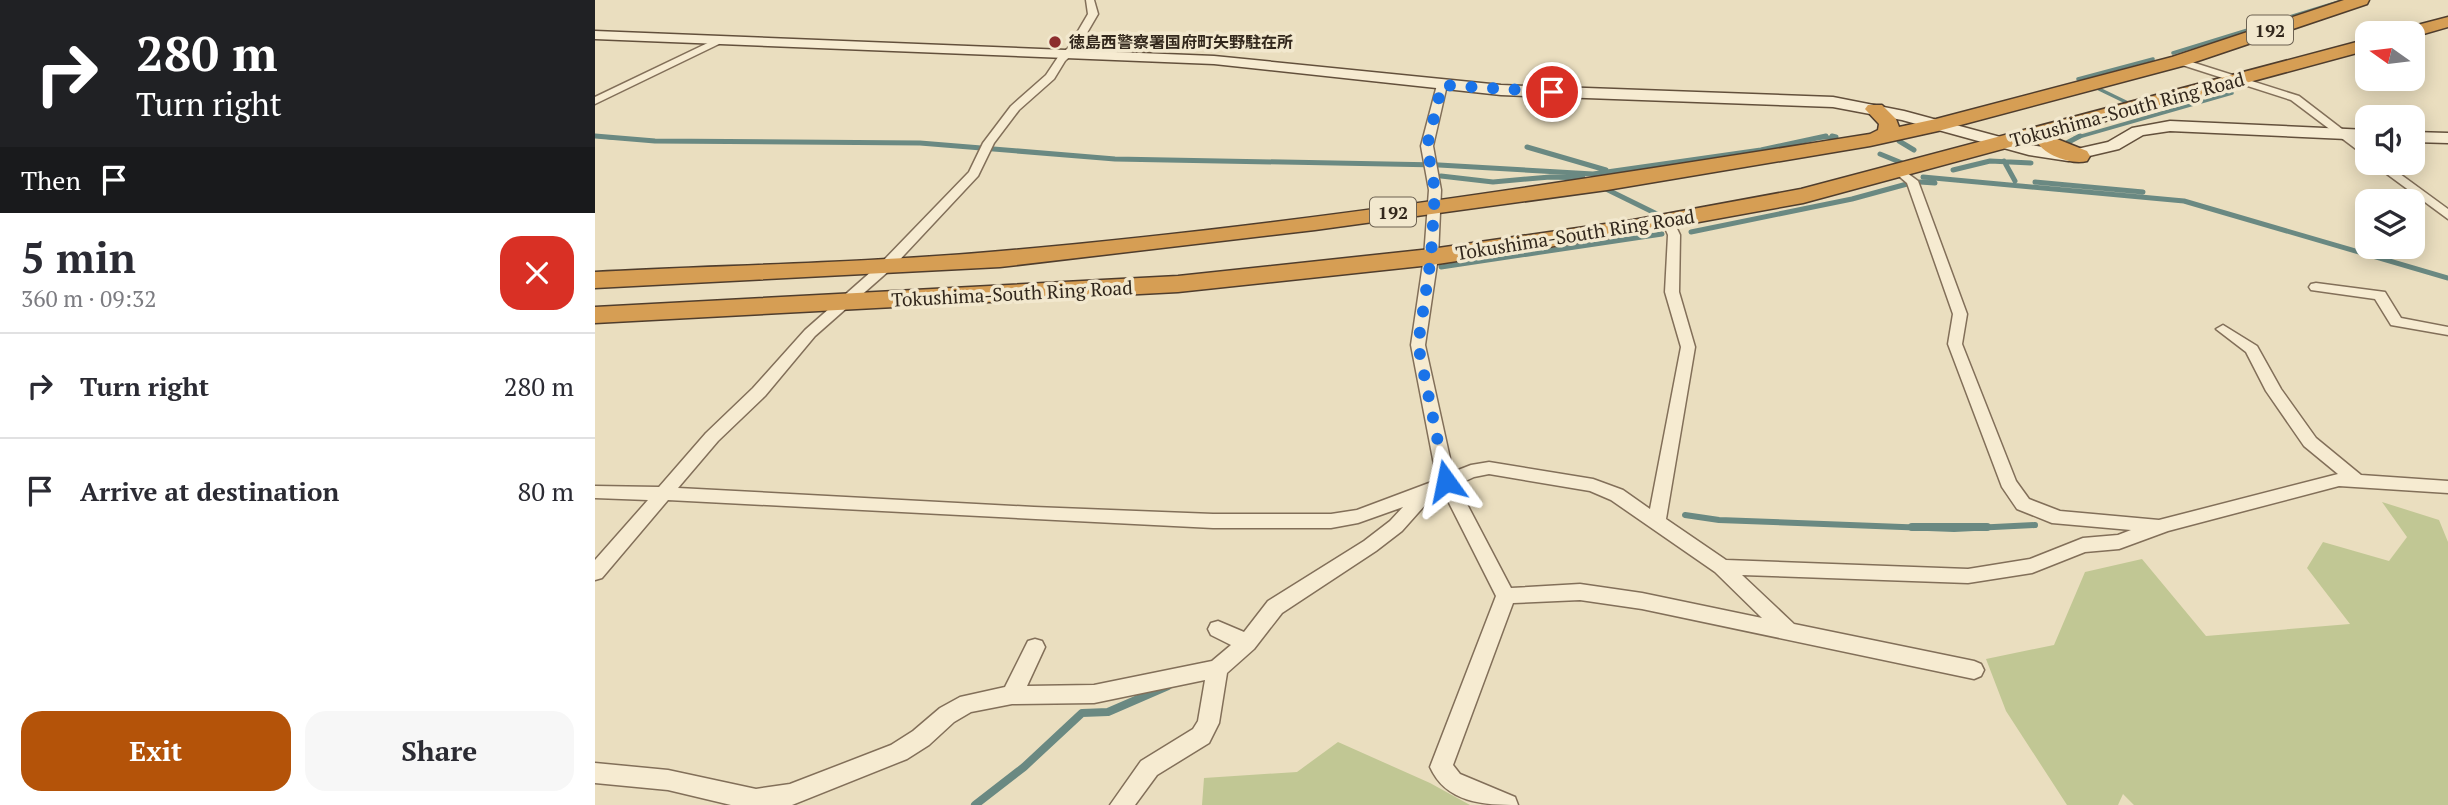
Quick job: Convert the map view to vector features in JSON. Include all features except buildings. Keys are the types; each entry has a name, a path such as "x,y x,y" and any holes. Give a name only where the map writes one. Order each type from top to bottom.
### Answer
{"highway":[{"name":"Tokushima-South Ring Road","path":"595,280 887,267 1000,259 1183,239 1608,183 1938,125 2179,61 2361,0"},
{"path":"2425,28 2448,22"},
{"name":"Tokushima-South Ring Road","path":"595,316 1178,284 1431,257 1803,196 2112,115 2355,47"},
{"path":"1875,109 1889,123 1888,132 1884,136"},
{"path":"1938,125 1979,124 2020,116 2112,115"},
{"path":"2046,132 2047,142 2051,147 2079,156"},
{"path":"1805,150 1919,152 1961,145 2003,143"}],"street":[{"path":"595,573 712,437 843,302 887,267 974,173 987,148 1015,108 1050,77 1067,54 1093,13 1090,0"},
{"path":"595,35 716,42 1214,60 1501,90 1833,102 1875,109 2050,155 2079,156 2113,146 2139,131 2170,126 2355,135"},
{"path":"595,101 716,42"},
{"path":"2179,61 2295,98 2355,146"},
{"path":"1442,85 1427,146 1435,190 1431,257 1418,345 1437,486 1506,596"},
{"path":"2425,137 2448,138"},
{"path":"1899,171 1912,181 1960,314 1955,344 2008,483 2023,504 2058,518 2164,525"},
{"path":"2396,175 2442,206 2448,215"},
{"path":"1657,520 1688,347 1672,292 1674,235 1668,220"},
{"path":"2316,287 2380,296 2396,322 2448,331"},
{"path":"2223,329 2252,349 2274,391 2310,442 2357,481"},
{"path":"595,492 746,496 1213,522 1318,521 1358,516 1489,468 1528,472 1555,480 1593,485 1617,495 1722,566 1787,630"},
{"path":"1722,566 1968,576 2032,566 2083,545 2119,542 2164,525 2339,480 2448,487"},
{"path":"595,773 668,780 756,800 790,795 899,752 921,738 947,715 967,704 1012,695 1094,694 1217,669 1247,643 1275,607 1370,546 1396,526 1437,486"},
{"path":"1506,596 1580,592 1787,630 1974,670"},
{"path":"1506,596 1441,766 1452,781 1507,805"},
{"path":"1218,629 1247,643"},
{"path":"1012,695 1035,647"},
{"path":"1121,805 1149,768 1201,736 1208,723 1217,669"}],"green space":[{"path":"2382,502 2439,520 2448,542 2448,805 2134,805 2123,794 2118,805 2067,805 2006,711 1986,659 2054,645 2085,572 2142,559 2206,636 2350,624 2307,568 2323,542 2389,561 2407,537"},
{"path":"1338,742 1430,783 1470,805 1202,805 1204,778 1297,772"}],"waterway":[{"path":"2173,53 2345,0"},
{"path":"2078,79 2153,59"},
{"path":"2099,89 2130,104"},
{"path":"2078,137 2232,93"},
{"path":"613,138 595,136 655,141 920,143 1115,159 1439,165 1593,174 1761,150 1826,136"},
{"path":"1818,138 1836,137 1832,136"},
{"path":"2061,146 2078,137"},
{"path":"1899,141 1914,150"},
{"path":"1527,147 1606,170"},
{"path":"1880,154 1902,163"},
{"path":"1953,170 1990,161 2004,162"},
{"path":"2004,162 2031,163"},
{"path":"2004,162 2015,181"},
{"path":"1441,176 1493,182 1550,177 1583,178"},
{"path":"1923,177 2184,201 2448,278"},
{"path":"1920,182 1935,183"},
{"path":"2035,182 2143,192"},
{"path":"1691,232 1852,199 1907,184"},
{"path":"1606,189 1663,217"},
{"path":"1441,267 1662,234"},
{"path":"1685,515 1719,520 1954,529 2035,525"},
{"path":"1912,527 1987,527"},
{"path":"975,805 1024,767 1082,713 1108,712 1168,686"}],"place":[{"name":"徳島西警察署国府町矢野駐在所","path":"1055,42"}],"route":[{"path":"1446,481 1418,345 1431,257 1435,190 1427,146 1437,98 1442,85 1552,92"}]}
